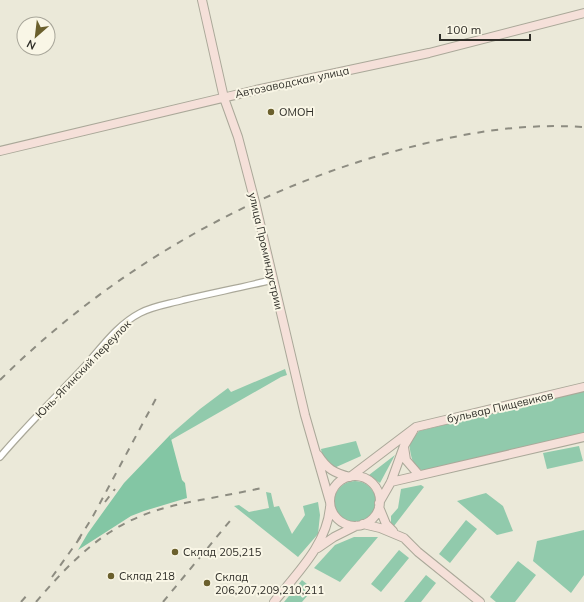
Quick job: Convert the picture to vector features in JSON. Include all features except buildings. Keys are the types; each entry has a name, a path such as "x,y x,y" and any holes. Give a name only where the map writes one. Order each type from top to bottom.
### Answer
{"main road":[{"name":"улица Проминдустрии","path":"202,0 224,98 238,137 255,202 272,280 305,415 330,504"},
{"name":"Автозаводская улица","path":"0,151 224,98 429,52 584,13"},
{"name":"бульвар Пищевиков","path":"274,602 316,550 325,530 331,496 337,485 342,480 350,477 416,427 584,387"},
{"path":"416,427 404,446 406,460 419,475"},
{"path":"391,482 584,437"},
{"name":"бульвар Пищевиков","path":"316,550 334,537 373,518 391,482 404,446"},
{"path":"314,448 328,468 337,473 350,477 357,476 371,482 379,495 379,505 386,524 397,535"},
{"path":"330,504 333,514 338,519 350,526 360,525 380,528 404,538 418,552 480,602"}],"street":[{"name":"Юнь-Ягинский переулок","path":"0,456 103,345 124,324 136,316 158,306 272,280"}],"green space":[{"path":"285,369 287,375 171,440 170,435 200,409 228,388 231,392"},
{"path":"584,391 584,434 424,471 416,466 412,460 409,443 419,431"},
{"path":"170,435 182,480 185,483 187,498 131,516 78,550 88,533 124,483"},
{"path":"356,441 361,456 334,468 324,463 321,449"},
{"path":"579,446 583,461 547,469 543,453"},
{"path":"395,455 380,483 369,475"},
{"path":"355,481 370,487 376,502 370,517 355,523 340,517 334,502 340,487"},
{"path":"421,485 424,487 394,526 391,524 391,516 398,508 401,489"},
{"path":"266,492 271,493 274,507 279,506 292,534 305,515 303,506 318,502 320,515 318,534 298,557 234,506 239,505 249,512 269,508"},
{"path":"486,493 503,506 513,531 497,535 457,501"},
{"path":"466,520 477,529 450,563 439,554"},
{"path":"584,530 584,575 571,593 533,561 537,541"},
{"path":"354,537 378,537 340,582 314,568 335,545"},
{"path":"399,550 409,558 381,592 371,584"},
{"path":"518,561 536,575 515,602 496,602 490,597"},
{"path":"426,575 436,583 421,602 404,602"},
{"path":"302,580 313,589 302,602 284,602"}],"railway":[{"path":"0,380 43,340 88,304 135,270 184,239 289,187 343,167 399,150 468,134 513,128 559,126 584,127"},
{"path":"78,540 92,518 159,393"},
{"path":"36,602 59,576 84,552 97,541 125,523 148,513 170,506 266,487"},
{"path":"105,502 115,489"},
{"path":"163,602 234,516"},
{"path":"52,577 82,535"},
{"path":"21,602 28,594"}],"place":[{"name":"ОМОН","path":"271,112"},
{"name":"Склад 205,215","path":"175,552"},
{"name":"Склад 218","path":"111,576"},
{"name":"Склад 206,207,209,210,211","path":"207,583"}]}
